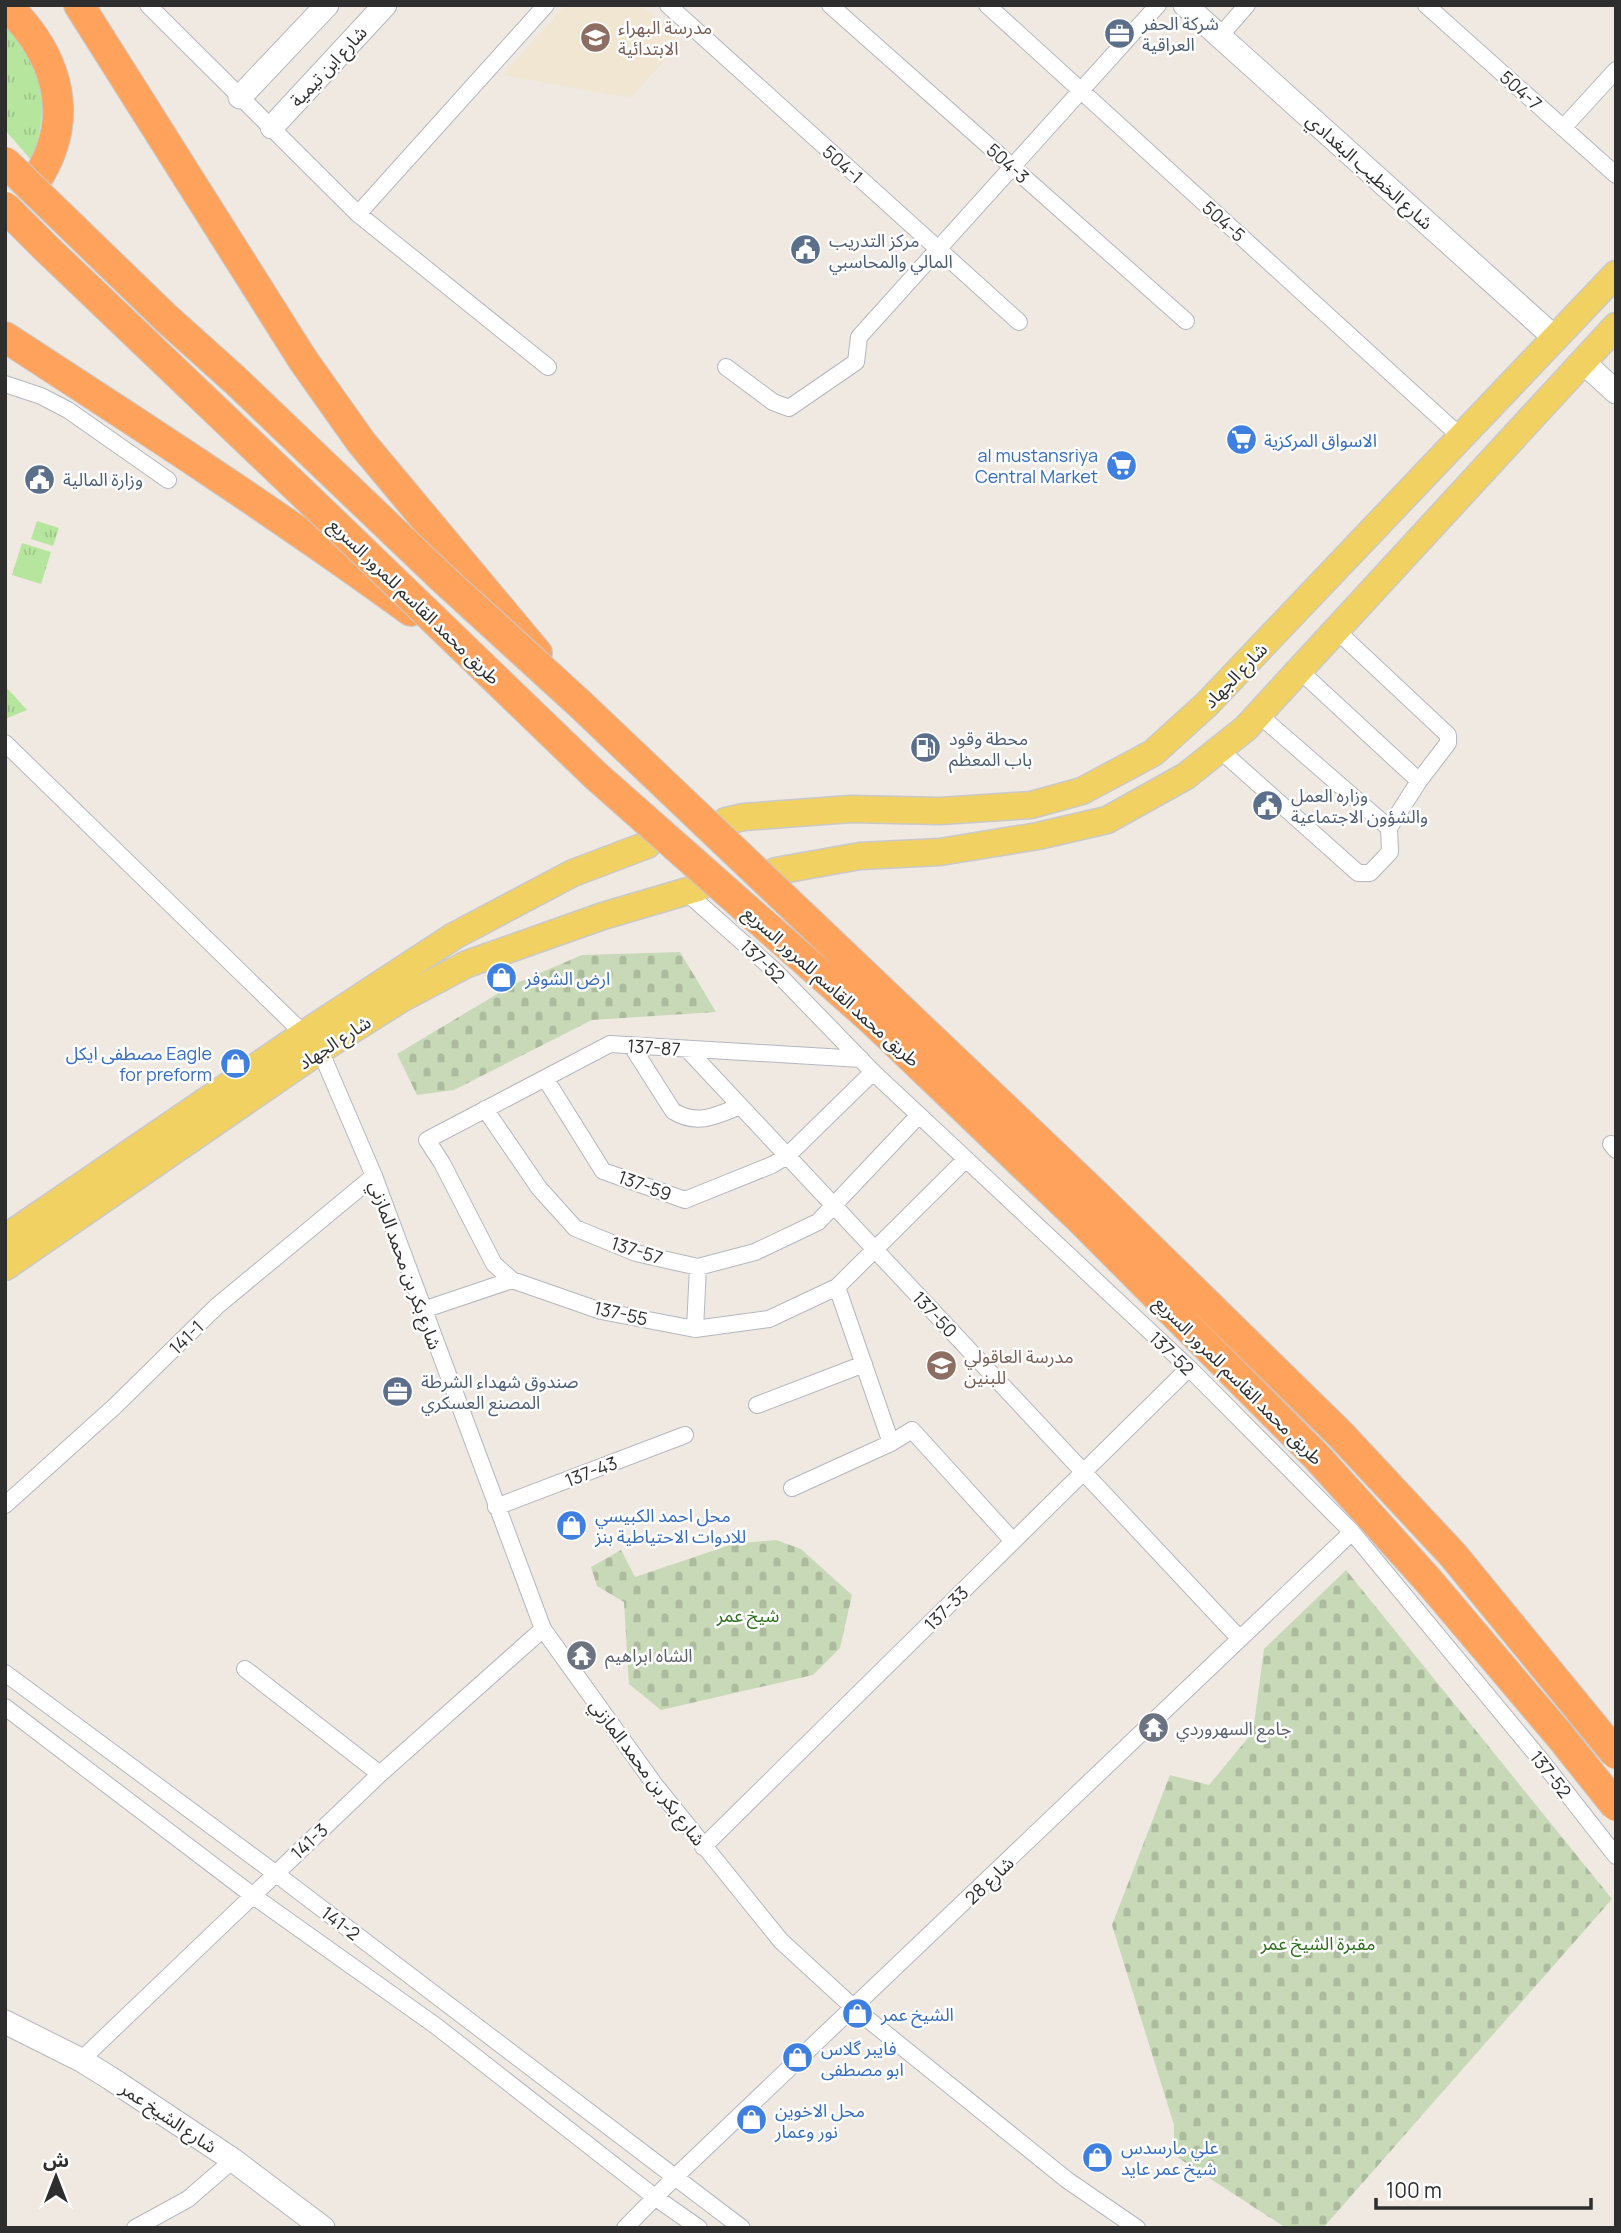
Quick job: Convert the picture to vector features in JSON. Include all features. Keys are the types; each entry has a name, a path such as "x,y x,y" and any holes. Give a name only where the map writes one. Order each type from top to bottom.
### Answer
{"highway":[{"path":"6,5 23,21 44,51 54,74 58,113 56,133 40,174"},
{"path":"79,5 303,360 361,442 580,704"},
{"name":"طريق محمد القاسم للمرور السريع","path":"5,162 166,318 580,704 1095,1194 1340,1434 1453,1555 1616,1754"},
{"name":"طريق محمد القاسم للمرور السريع","path":"5,207 57,260 595,775 871,1018 1082,1222 1317,1457 1427,1579 1616,1806"},
{"path":"5,337 205,467 330,552 464,649"}],"main road":[{"name":"شارع الجهاد","path":"726,821 744,817 851,808 940,811 1031,804 1082,791 1153,753 1207,704 1616,274"},
{"path":"776,871 860,856 940,852 1038,836 1107,820 1185,776 1258,714 1616,326"},
{"path":"940,811 927,819 923,829 927,844 940,852"},
{"name":"شارع الجهاد","path":"5,1267 454,936 573,873 647,845"},
{"name":"شارع الجهاد","path":"5,1238 312,1042 467,964 603,916 692,890"},
{"path":"521,902 538,907 543,912 546,925 542,939"}],"street":[{"path":"247,104 327,5"},
{"name":"شارع ابن تيمية","path":"272,127 385,5"},
{"path":"358,214 546,5"},
{"name":"504-1","path":"668,5 1019,323"},
{"name":"504-3","path":"830,5 1186,321"},
{"name":"504-5","path":"986,5 1461,437"},
{"path":"726,367 780,407 789,408 856,362 859,337 1158,5"},
{"name":"شارع الخطيب البغدادي","path":"1185,5 1555,338"},
{"path":"1220,36 1247,5"},
{"name":"504-7","path":"1426,5 1616,175"},
{"path":"158,9 247,104 358,214 548,367"},
{"path":"1563,128 1616,70"},
{"path":"1583,362 1616,392"},
{"path":"5,384 41,396 68,410 168,480"},
{"path":"1219,749 1358,873 1370,873 1390,852 1389,828 1419,781 1448,743 1448,735 1336,629"},
{"path":"1299,670 1419,781"},
{"path":"1258,714 1389,828"},
{"path":"5,743 312,1042"},
{"name":"137-52","path":"692,890 873,1072 1189,1368 1352,1532 1540,1759 1616,1856"},
{"name":"شارع بكر بن محمد المازني","path":"312,1042 374,1176 543,1629 655,1785 781,1941 854,2008 1067,2180 1137,2228"},
{"name":"137-87","path":"427,1140 610,1044 861,1059"},
{"path":"631,1045 673,1111 679,1115 700,1120 740,1106"},
{"name":"137-50","path":"687,1049 1240,1639"},
{"name":"137-59","path":"545,1078 603,1171 685,1200 772,1165 787,1156 873,1072"},
{"name":"137-57","path":"485,1109 538,1188 575,1228 636,1253 698,1268 755,1252 818,1222 919,1115"},
{"name":"137-55","path":"427,1140 442,1163 494,1264 512,1280 601,1311 695,1329 769,1319 837,1287 966,1159"},
{"name":"141-1","path":"5,1505 114,1407 217,1306 374,1176"},
{"path":"695,1329 698,1268"},
{"path":"423,1310 512,1280"},
{"path":"837,1287 891,1443"},
{"path":"757,1405 864,1364"},
{"name":"137-33","path":"703,1847 1189,1368"},
{"path":"792,1488 891,1443 912,1430 1013,1541"},
{"name":"137-43","path":"496,1507 685,1435"},
{"name":"شارع 28","path":"625,2228 674,2178 1352,1532"},
{"name":"141-3","path":"81,2060 380,1774 543,1629"},
{"path":"245,1669 380,1774"},
{"name":"141-2","path":"5,1673 275,1873 742,2228"},
{"name":"141-2","path":"5,1707 252,1895 436,2026 656,2198 699,2228"},
{"name":"شارع الشيخ عمر","path":"5,2022 81,2060 233,2160 323,2228"},
{"path":"135,2228 188,2199 233,2160"}],"shaded area":[{"path":"565,5 641,5 682,42 630,98 503,75"}],"green space":[{"path":"5,24 28,50 40,80 41,121 32,161 5,130"},
{"path":"37,521 59,528 53,546 31,539"},
{"path":"22,543 51,552 41,584 12,575"},
{"path":"5,686 27,710 5,719"},
{"path":"680,952 716,1012 592,1020 454,1090 417,1095 397,1054 512,985 582,955"},
{"name":"شيخ عمر","path":"776,1540 801,1549 852,1595 840,1648 813,1675 661,1710 629,1684 624,1602 597,1586 591,1567 621,1550 635,1577 733,1544"},
{"name":"مقبرة الشيخ عمر","path":"1346,1570 1612,1899 1323,2228 1286,2228 1174,2155 1174,2125 1112,1925 1170,1775 1209,1785 1253,1732 1264,1649"}],"place":[{"name":"شركة الحفر العراقية","path":"1119,33"},
{"name":"مدرسة البهراء الابتدائية","path":"595,37"},
{"name":"مركز التدريب المالي والمحاسبي","path":"806,250"},
{"name":"الاسواق المركزية","path":"1241,440"},
{"name":"al mustansriya Central Market","path":"1121,465"},
{"name":"وزارة المالية","path":"40,479"},
{"name":"محطة وقود باب المعظم","path":"926,748"},
{"name":"وزاره العمل والشؤون الاجتماعية","path":"1268,805"},
{"name":"ارض الشوفر","path":"502,978"},
{"name":"مصطفى ايكل Eagle for preform","path":"235,1063"},
{"name":"مدرسة العاقولي للبنين","path":"941,1366"},
{"name":"صندوق شهداء الشرطة المصنع العسكري","path":"398,1391"},
{"name":"محل احمد الكبيسي للادوات الاحتياطية بنز","path":"572,1525"},
{"name":"الشاه ابراهيم","path":"582,1655"},
{"name":"جامع السهروردي","path":"1153,1728"},
{"name":"الشيخ عمر","path":"858,2014"},
{"name":"فايبر گلاس ابو مصطفى","path":"798,2058"},
{"name":"محل الاخوين نور وعمار","path":"752,2120"},
{"name":"علي مارسدس شيخ عمر عايد","path":"1098,2157"}]}
